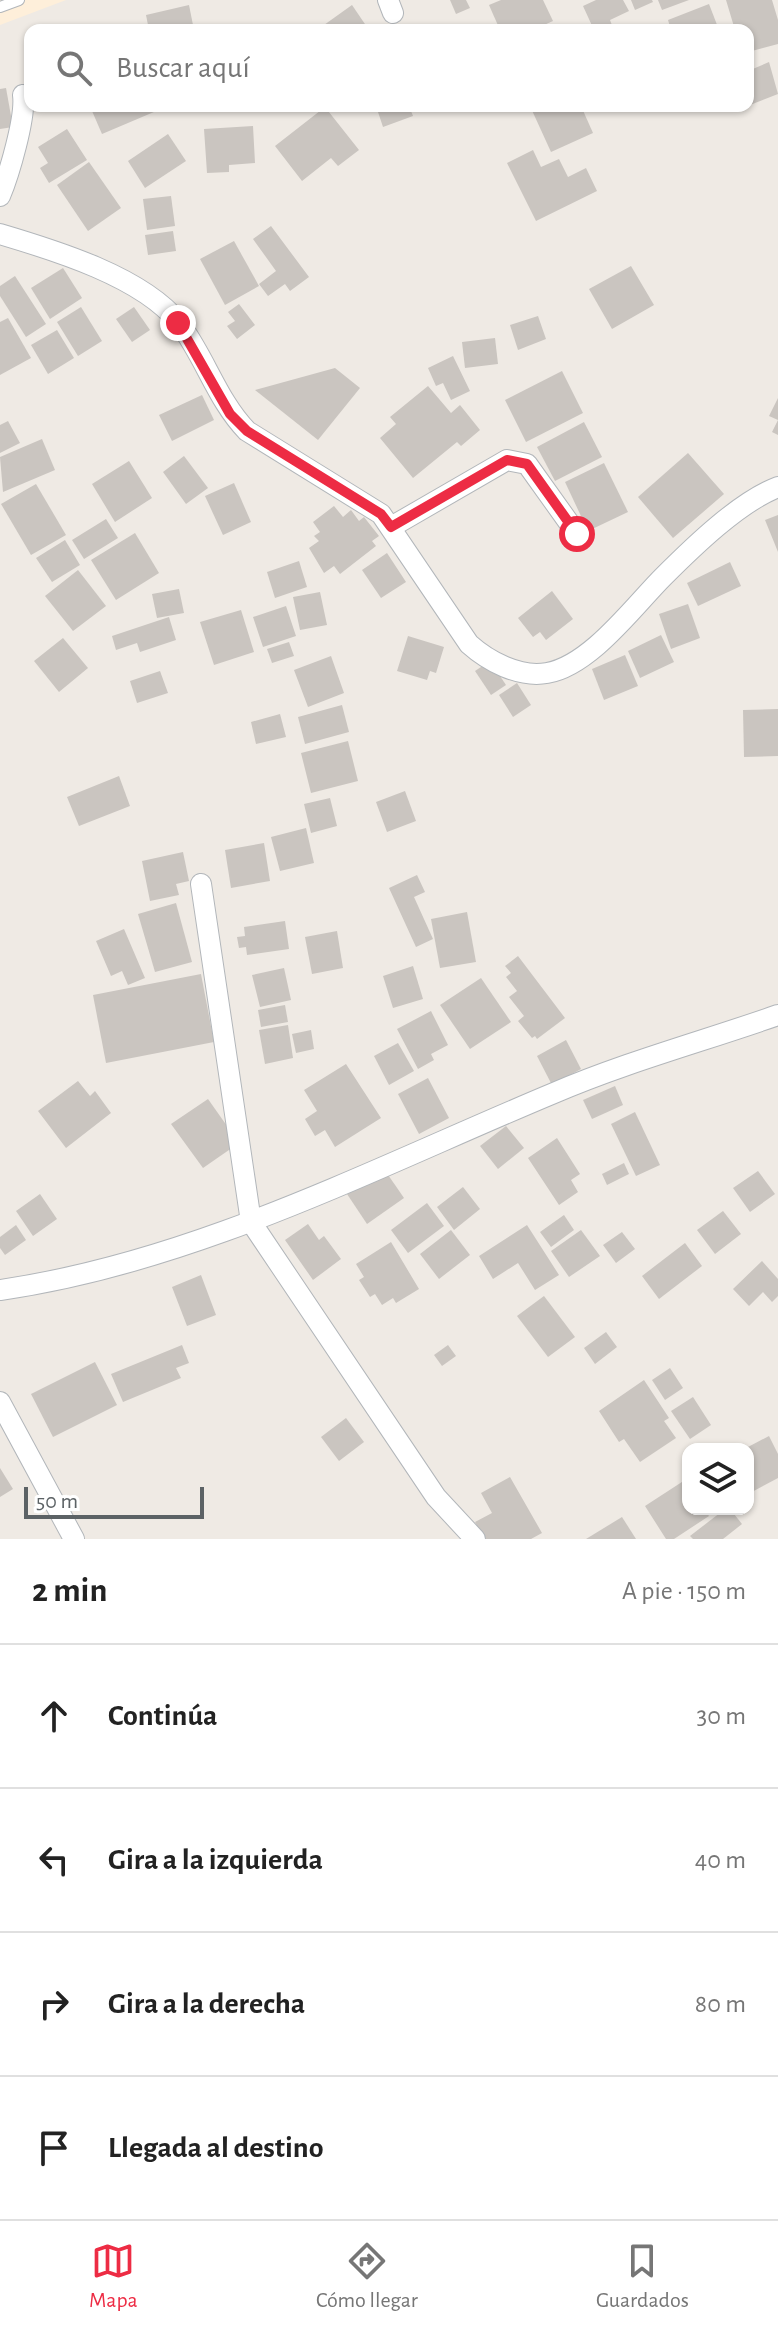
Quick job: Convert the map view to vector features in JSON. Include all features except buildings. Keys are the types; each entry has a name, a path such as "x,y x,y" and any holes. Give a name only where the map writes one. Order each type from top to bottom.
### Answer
{"street":[{"path":"23,95 24,102"},
{"path":"0,196 11,173 10,161 24,112"},
{"path":"0,234 52,250 125,283 153,300 178,323 230,414 247,431 381,514 469,644 482,655 522,673 547,673 585,653 694,549 748,504 778,487"},
{"path":"391,527 507,460 518,459 527,464 577,534"},
{"path":"201,884 251,1222 436,1497 475,1539"},
{"path":"0,1290 88,1274 251,1222 559,1091 778,1015"},
{"path":"0,1402 74,1539"}],"lane":[{"path":"0,7 19,0"}],"shaded area":[{"path":"0,0 66,0 0,25"}],"route":[{"path":"178,323 230,414 247,431 381,514 391,527 507,460 518,459 527,464 577,534"}]}
